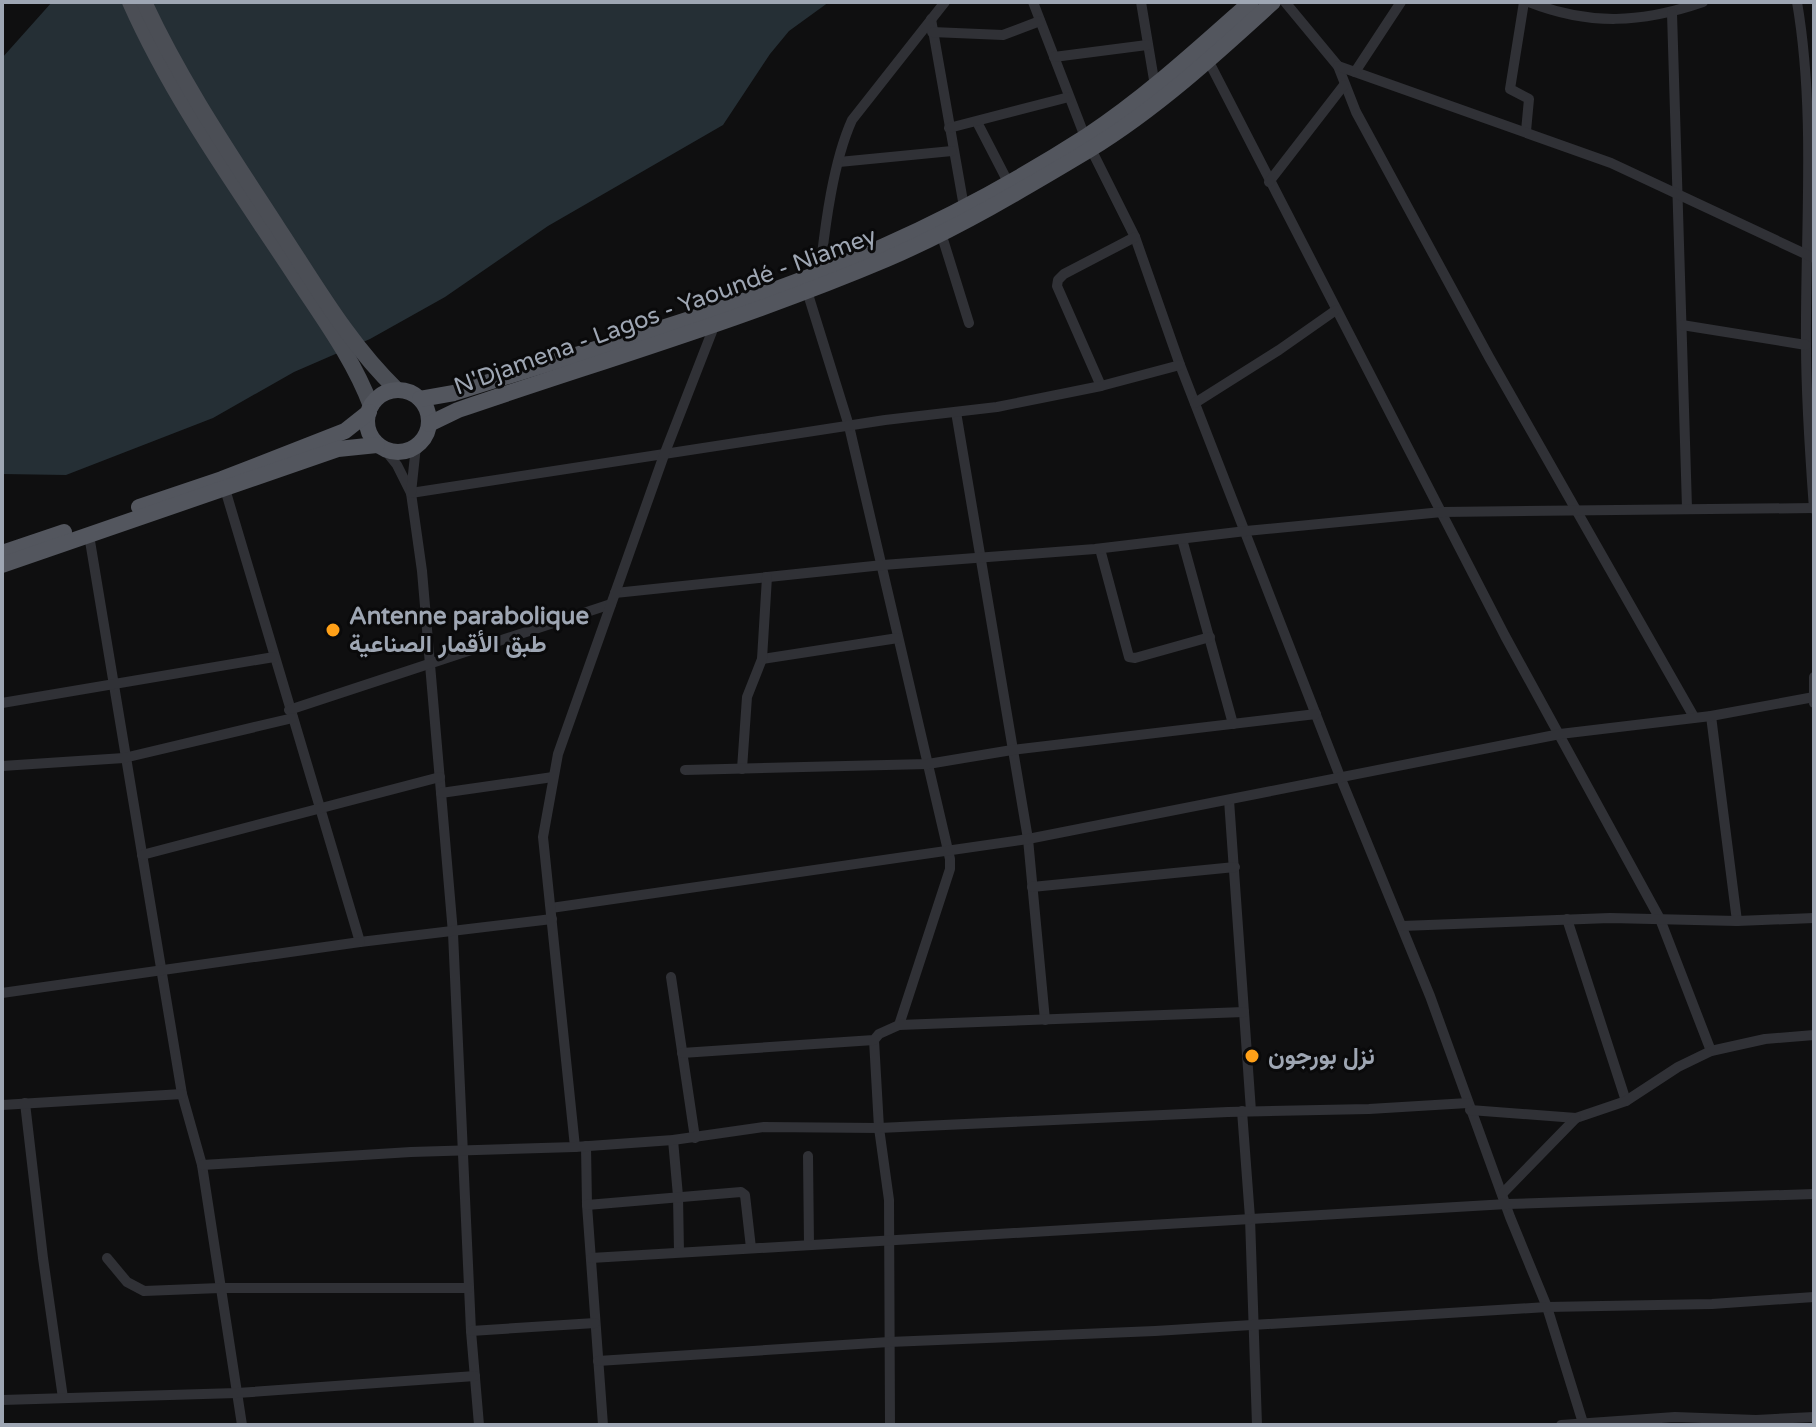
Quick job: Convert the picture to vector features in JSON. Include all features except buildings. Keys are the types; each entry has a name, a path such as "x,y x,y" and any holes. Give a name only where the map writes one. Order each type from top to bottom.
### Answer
{"highway":[{"name":"N'Djamena - Lagos - Yaoundé - Niamey","path":"420,399 454,393 721,307 883,246 1088,143 1251,2"},
{"name":"N'Djamena - Lagos - Yaoundé - Niamey","path":"429,424 458,410 807,291 941,233 1147,109 1273,2"},
{"path":"2,553 222,479 345,431 385,393 397,390 409,392 420,399 427,411 429,424 425,436 416,446 405,451 381,447 338,449 2,565"},
{"path":"370,409 369,431 381,447"}],"main road":[{"path":"130,2 179,96 344,350 370,409"},
{"path":"144,2 179,71 269,214 362,354 397,390"}],"street":[{"path":"820,272 842,142 852,120 945,2"},
{"path":"1033,2 1088,143 1135,237 1180,365 1402,926 1547,1307 1583,1423"},
{"path":"1141,2 1155,86"},
{"path":"1285,2 1338,66 1344,85 1489,357 1694,717"},
{"path":"1355,72 1401,2"},
{"path":"1526,131 1529,99 1510,89 1526,2 1563,14 1615,20 1672,13 1703,2"},
{"path":"615,593 883,565 1100,549 1442,512 1814,508 1806,345 1811,257 1811,130 1805,39 1797,2"},
{"path":"1672,13 1687,508"},
{"path":"931,19 964,207"},
{"path":"932,32 1003,35 1040,21"},
{"path":"1054,57 1147,45"},
{"path":"1208,60 1505,636 1660,919 1711,1051"},
{"path":"1338,66 1611,163 1811,257"},
{"path":"1269,182 1344,85"},
{"path":"949,128 1069,97"},
{"path":"977,122 1008,182"},
{"path":"839,162 952,151"},
{"path":"941,233 969,323"},
{"path":"1101,386 1057,286 1058,280 1135,237"},
{"path":"807,291 849,426 948,851 950,869 899,1025"},
{"path":"1195,403 1336,310"},
{"path":"603,1425 581,1146 543,837 558,754 664,455 716,322"},
{"path":"1682,325 1806,345"},
{"path":"411,493 849,426 997,407 1101,386 1180,365"},
{"path":"956,412 1028,839 1045,1020"},
{"path":"416,446 411,493 430,664 453,933 471,1331 479,1425"},
{"path":"381,447 397,465 411,493"},
{"path":"225,489 360,942"},
{"path":"89,535 182,1094 202,1165 242,1425"},
{"path":"1182,539 1233,724"},
{"path":"1100,549 1129,657 1135,658 1210,637"},
{"path":"742,769 747,697 762,659 767,577"},
{"path":"2,766 124,758 291,714 611,604"},
{"path":"762,659 898,638"},
{"path":"2,703 274,657"},
{"path":"1814,677 1814,703"},
{"path":"2,993 360,942 453,933 551,914 1028,839 1560,734 1711,716 1814,697"},
{"path":"685,770 928,764 1012,750 1316,714"},
{"path":"1711,716 1737,921"},
{"path":"142,855 440,777"},
{"path":"441,793 553,777"},
{"path":"1229,800 1244,1012 1257,1425"},
{"path":"1032,887 1235,867"},
{"path":"1402,926 1567,919 1737,921 1814,918"},
{"path":"1567,919 1626,1101"},
{"path":"671,977 695,1138"},
{"path":"890,1425 889,1200 879,1128 874,1040 879,1034 899,1025 1244,1012"},
{"path":"202,1165 673,1140 764,1127 879,1128 1246,1111 1469,1106 1576,1118 1626,1101 1678,1067 1711,1051 1751,1041 1814,1035"},
{"path":"682,1053 874,1040"},
{"path":"2,1105 182,1094"},
{"path":"25,1103 63,1398"},
{"path":"1504,1199 1576,1118"},
{"path":"673,1140 679,1252"},
{"path":"808,1156 809,1245"},
{"path":"587,1205 741,1192 745,1195 751,1248"},
{"path":"591,1258 1157,1226 1504,1199 1814,1194"},
{"path":"107,1258 127,1282 144,1291 469,1288"},
{"path":"598,1361 889,1342 1254,1325 1547,1307 1813,1300"},
{"path":"471,1331 595,1323"},
{"path":"2,1400 237,1393 475,1376"},
{"path":"1561,1425 1814,1417"}],"shaded area":[{"path":"52,2 829,2 789,31 723,125 548,226 445,297 370,339 294,372 213,418 66,475 2,474 2,58"}],"place":[{"name":"Antenne parabolique طبق الأقمار الصناعية","path":"333,630"},
{"name":"نزل بورجون","path":"1252,1056"}]}
